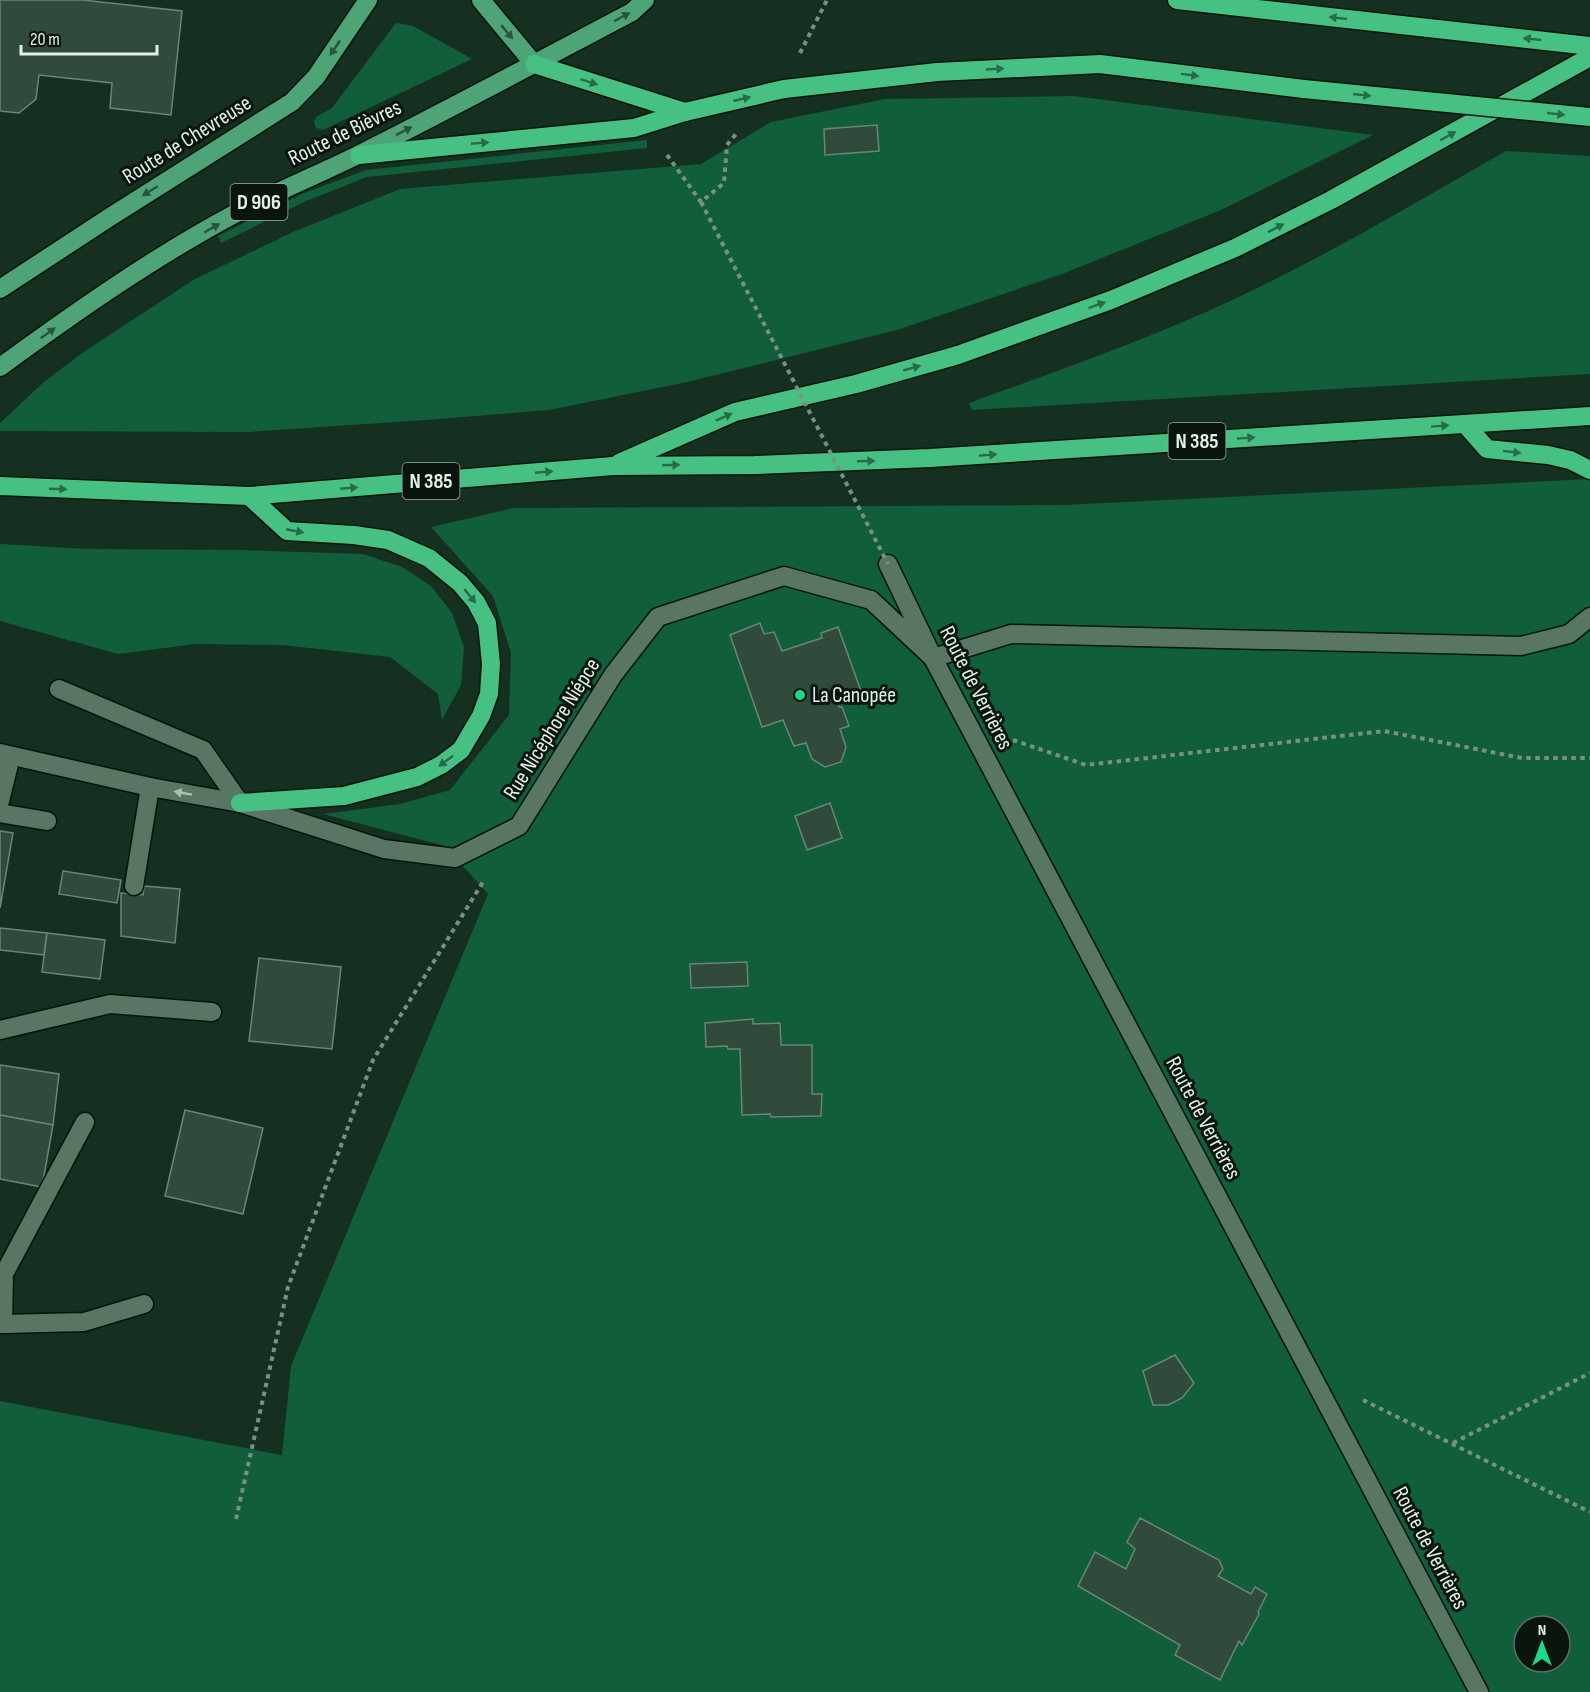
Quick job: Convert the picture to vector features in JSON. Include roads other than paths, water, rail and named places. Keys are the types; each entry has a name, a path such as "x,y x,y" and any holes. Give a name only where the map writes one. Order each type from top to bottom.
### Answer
{"highway":[{"path":"1177,0 1590,46"},
{"path":"613,466 735,412 856,384 958,355 1111,300 1225,253 1331,200 1590,57"},
{"path":"534,64 685,112"},
{"path":"359,154 634,128 685,112 784,90 937,72 1100,64 1304,89 1590,117"},
{"name":"N 385","path":"0,486 249,496 613,466 755,465 930,459 1590,416"},
{"path":"1465,424 1487,449 1548,455 1570,460 1590,470"},
{"path":"240,802 344,796 417,777 441,765 461,750 481,716 489,694 491,664 487,623 476,602 460,583 429,558 388,540 354,535 287,531 249,496"}],"main road":[{"name":"Route de Chevreuse","path":"0,289 110,216 292,102 316,77 368,0"},
{"path":"481,0 534,64"},
{"name":"Route de Bièvres","path":"0,367 146,266 240,211 359,154 534,64 632,12 645,0"}],"street":[{"name":"Route de Verrières","path":"888,564 933,658 1479,1692"},
{"name":"Rue Nicéphore Niépce","path":"6,755 150,787 240,802 384,849 455,858 519,826 613,675 658,617 784,576 870,600 933,658"},
{"path":"933,658 1011,634 1521,646 1569,634 1590,617"},
{"path":"59,689 203,750 240,802"},
{"path":"0,801 6,755"},
{"path":"134,886 150,787"},
{"path":"0,813 47,821"},
{"path":"0,1030 110,1004 212,1012"},
{"path":"85,1122 4,1274 2,1324 84,1322 144,1304"}],"place":[{"name":"La Canopée","path":"800,695"}]}
